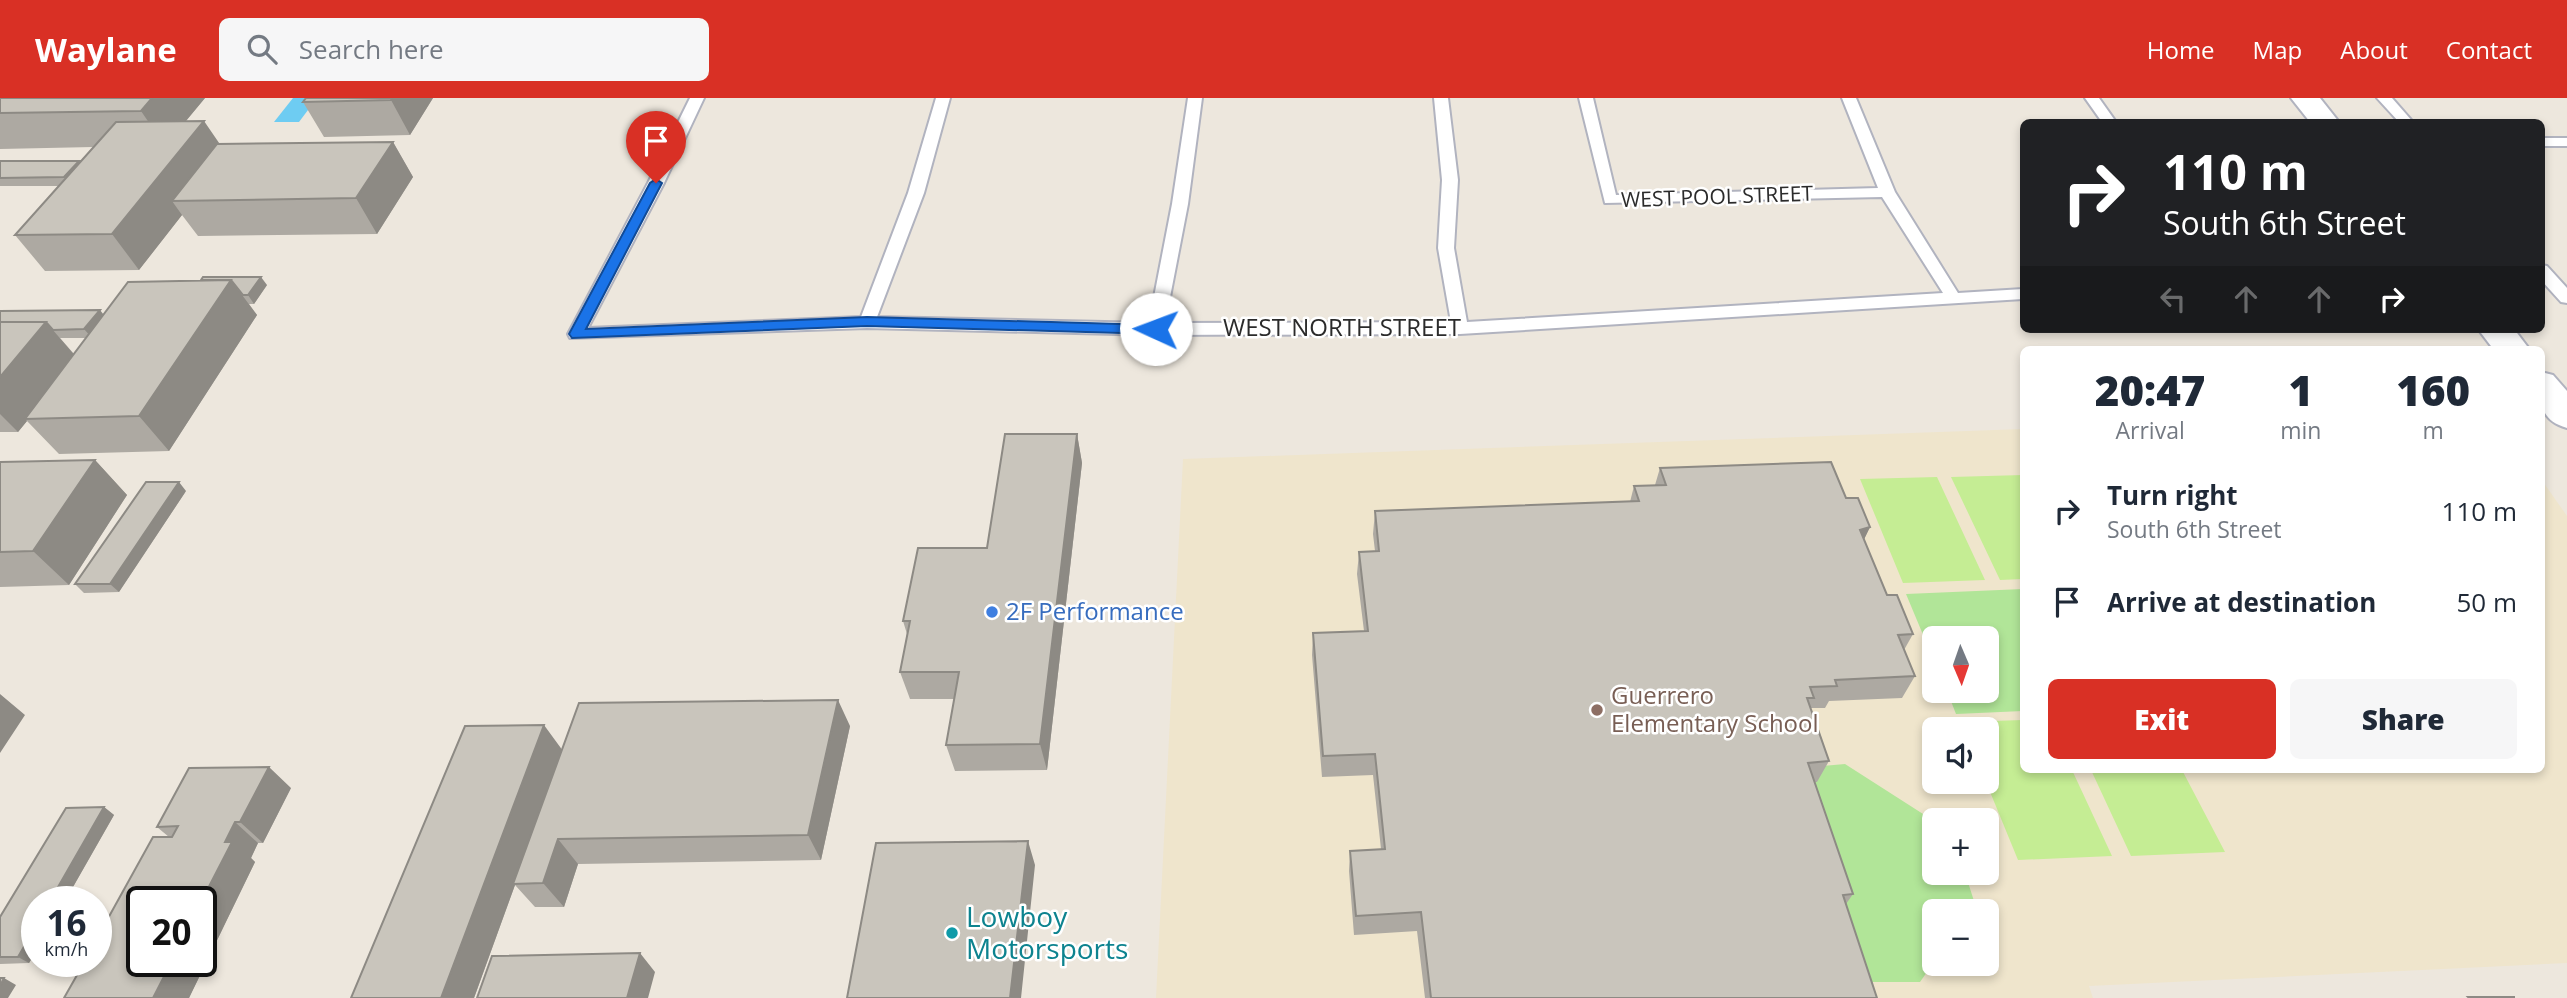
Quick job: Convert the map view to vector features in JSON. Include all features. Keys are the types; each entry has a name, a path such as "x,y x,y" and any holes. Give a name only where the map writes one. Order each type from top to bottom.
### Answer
{"main road":[{"path":"2305,98 2322,119"},
{"path":"2545,389 2567,415"}],"lane":[{"name":"WEST NORTH STREET","path":"697,98 656,183 576,334 867,322 1156,329 1460,328 2020,295"},
{"path":"867,322 916,193 943,98"},
{"path":"1156,329 1180,204 1195,98"},
{"path":"1441,98 1450,180 1446,248 1460,328"},
{"name":"WEST POOL STREET","path":"1586,98 1610,200 1887,192"},
{"path":"1849,98 1887,192 1953,297"},
{"path":"2092,98 2107,119"},
{"path":"2384,98 2403,119"},
{"path":"2545,142 2567,142"},
{"path":"2545,274 2567,298"}],"shaded area":[{"name":"Guerrero Elementary School","path":"2020,429 2020,773 2545,773 2545,485 2567,516 2567,963 2089,986 2093,998 1156,998 1183,459"}],"green space":[{"path":"2020,475 2020,579 2000,580 1951,477"},
{"path":"1937,477 1985,580 1903,583 1860,479"},
{"path":"2020,589 2020,711 1956,714 1952,704 1999,703 1999,626 1922,626 1922,632 1906,594"},
{"path":"2020,720 2020,773 2073,773 2112,856 2018,860 1999,808 1991,794 1999,794 1999,721"},
{"path":"1845,764 1922,813 1922,885 1969,885 1973,899 1922,899 1922,976 1924,976 1920,982 1852,982 1797,783 1811,767"},
{"path":"2092,773 2184,773 2225,852 2131,856"}],"water":[{"path":"293,98 317,98 299,122 274,122"}],"building":[{"path":"0,98 152,98 141,111 0,113"},
{"path":"306,98 392,98 303,102"},
{"path":"204,121 112,234 15,235 116,122"},
{"path":"393,142 356,198 172,201 217,144"},
{"path":"0,161 79,161 64,177 0,178"},
{"path":"203,277 261,277 248,295 243,295 231,280 201,280"},
{"path":"231,280 139,416 25,419 128,282"},
{"path":"100,310 84,329 53,330 46,322 0,322 0,311"},
{"path":"0,322 46,322 0,377"},
{"name":"2F Performance","path":"1005,434 1077,434 1040,744 946,745 959,672 900,672 910,621 903,621 918,548 987,548"},
{"path":"95,460 33,551 0,552 0,462"},
{"path":"1831,462 1846,498 1858,498 1870,527 1860,530 1887,595 1897,595 1913,634 1898,635 1915,676 1835,680 1837,686 1810,687 1814,698 1807,698 1829,761 1808,763 1853,894 1843,895 1877,998 1431,998 1421,912 1356,916 1350,851 1385,849 1375,754 1323,756 1313,633 1368,631 1359,552 1379,551 1375,511 1639,501 1634,486 1666,485 1660,468"},
{"path":"146,482 179,482 110,584 75,584"},
{"path":"838,700 808,835 558,839 543,883 513,884 579,703"},
{"path":"544,725 441,998 351,998 465,726"},
{"path":"269,767 240,822 235,822 225,842 232,842 209,886 126,886 126,977 164,977 153,998 64,998 76,977 112,977 112,911 153,837 172,837 178,826 157,827 189,768"},
{"path":"104,807 59,886 21,886 21,952 18,957 0,957 0,917 66,808"},
{"name":"Lowboy Motorsports","path":"1028,841 1010,998 847,998 876,843"},
{"path":"640,953 627,998 477,998 492,956"},
{"path":"2514,997 2514,998 2469,998"}],"place":[{"name":"2F Performance","path":"992,612"},
{"name":"Guerrero Elementary School","path":"1597,710"},
{"name":"Lowboy Motorsports","path":"952,933"}],"route":[{"path":"656,183 576,334 867,322 1156,329"}]}
